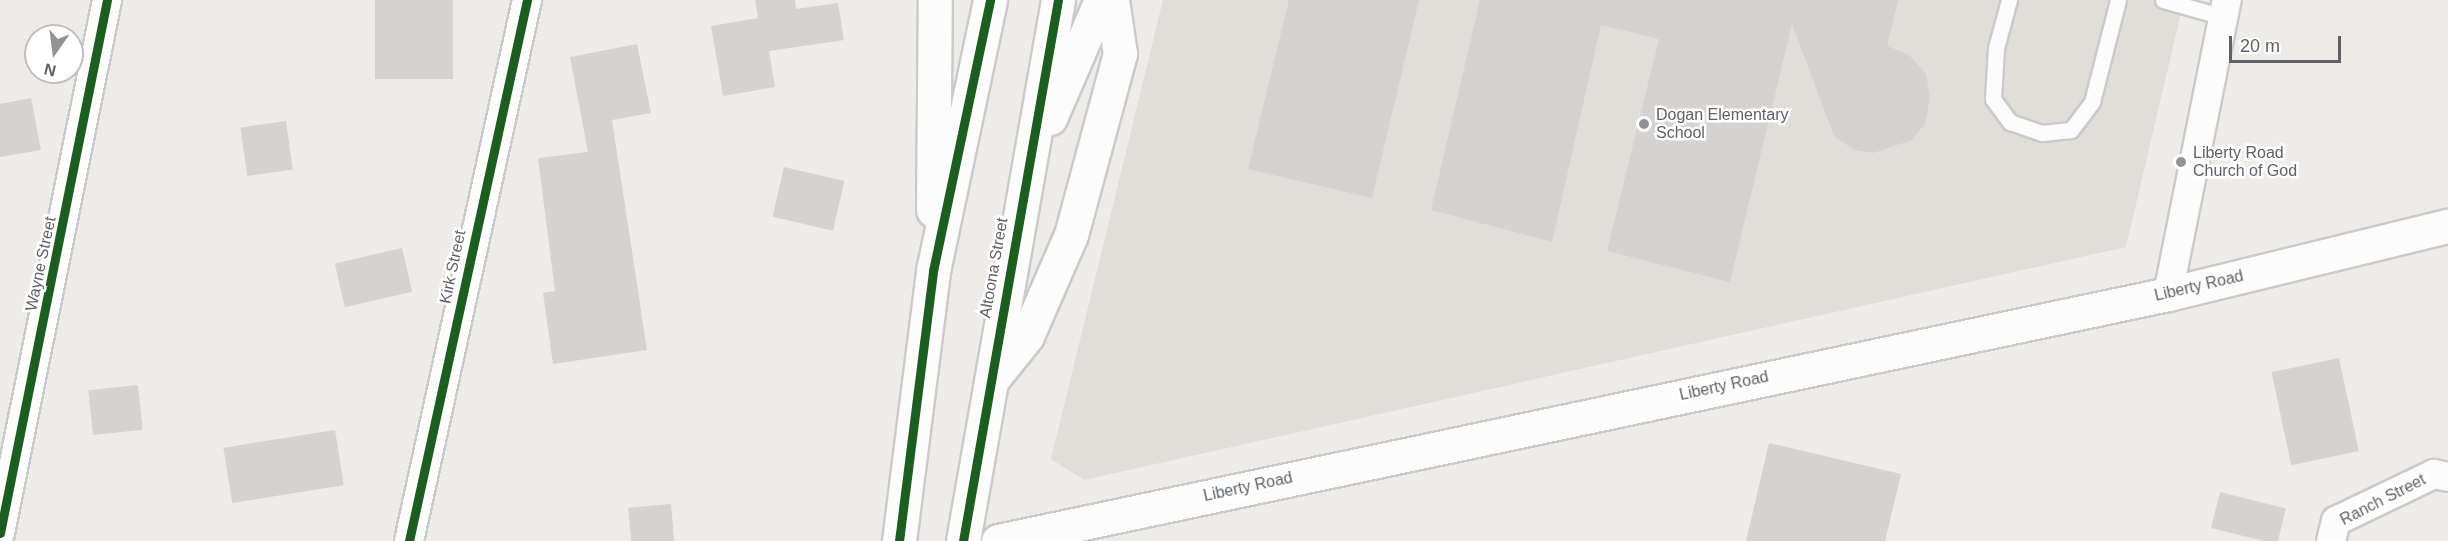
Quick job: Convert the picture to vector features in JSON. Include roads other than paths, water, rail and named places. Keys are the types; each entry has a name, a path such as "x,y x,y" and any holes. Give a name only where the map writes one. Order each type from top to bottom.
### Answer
{"main road":[{"path":"933,272 935,0"},
{"path":"899,541 933,272 990,0"},
{"name":"Altoona Street","path":"963,541 988,385 1058,0"},
{"path":"1027,172 1101,0"},
{"path":"988,385 1027,336 1071,236 1120,54 1112,0"},
{"name":"Liberty Road","path":"998,541 2168,294 2448,226"}],"street":[{"name":"Wayne Street","path":"0,533 107,0"},
{"name":"Kirk Street","path":"409,541 527,0"},
{"path":"2168,294 2225,9"},
{"name":"Ranch Street","path":"2331,541 2336,520 2434,474 2448,477"}],"lane":[{"path":"2008,0 1996,48 1993,99 2010,122 2042,133 2072,130 2092,102 2118,0"},
{"path":"2163,0 2225,9"}],"place":[{"name":"Dogan Elementary School","path":"1644,124"},
{"name":"Liberty Road Church of God","path":"2181,162"}]}
